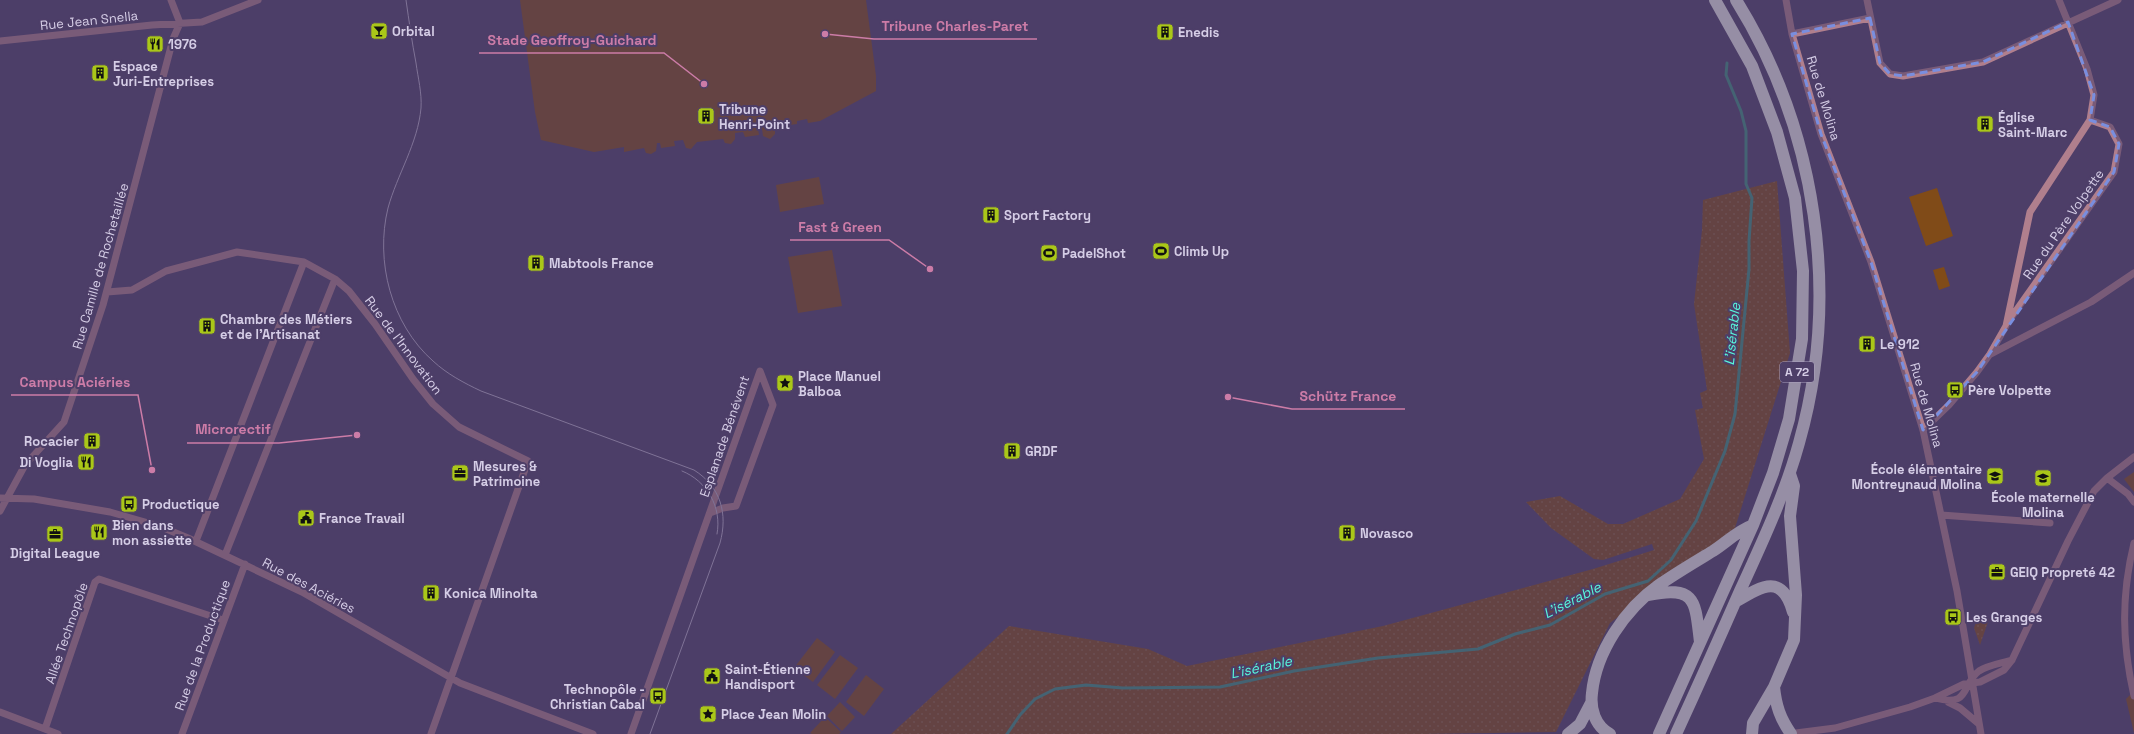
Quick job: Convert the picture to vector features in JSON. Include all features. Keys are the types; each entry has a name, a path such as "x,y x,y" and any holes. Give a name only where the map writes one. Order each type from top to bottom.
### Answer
{"highway":[{"name":"A 72","path":"1659,734 1753,524 1773,473 1789,419 1802,339 1803,270 1795,198 1777,132 1752,66 1716,0"},
{"name":"A 72","path":"1676,734 1767,533 1790,474 1805,421 1814,372 1819,308 1818,241 1808,182 1795,129 1770,65 1736,0"},
{"path":"1752,734 1753,723 1774,687 1794,640 1796,595 1790,516 1794,486 1790,474"},
{"path":"1610,734 1603,730 1592,713 1591,704 1596,668 1609,641 1630,613 1658,586 1724,544 1738,531 1753,524"},
{"path":"1735,602 1760,587 1778,588 1785,592 1790,600 1796,621"},
{"path":"1648,595 1668,591 1681,592 1692,600 1697,610 1700,644"},
{"path":"1774,687 1776,706 1782,722 1790,734"},
{"path":"1568,734 1580,724 1591,704"}],"street":[{"path":"171,0 180,23"},
{"name":"Rue Jean Snella","path":"0,41 202,22 258,0"},
{"name":"Rue de Molina","path":"1786,0 1792,34 1821,134 1871,262 1923,430 1957,591 1971,682 1981,734"},
{"path":"1867,0 1880,63 1890,74 1896,76 1983,62 2118,0"},
{"name":"Rue du Père Volpette","path":"2006,326 2030,212 2090,120 2094,95 2087,69 2059,0"},
{"path":"1792,34 1870,18"},
{"name":"Rue Camille de Rochetaillée","path":"0,511 3,498 32,456 64,422 107,292 174,39 180,23"},
{"name":"Rue du Père Volpette","path":"1923,430 1949,405 1990,354 2006,326 2114,172 2119,144 2110,127 2090,120"},
{"name":"Rue de l'Innovation","path":"107,292 132,290 166,271 237,252 304,262 336,279 362,306 433,404 459,427 528,461 451,679"},
{"path":"196,541 304,262"},
{"path":"1990,354 2091,302 2134,273"},
{"path":"225,555 336,279"},
{"name":"Esplanade Bénévent","path":"631,734 760,371 772,405 736,506 723,508 710,513"},
{"path":"1786,734 1835,728 1935,698 1971,682 1980,682 2004,670 2012,660 2094,491 2107,478 2134,457"},
{"path":"2107,478 2128,494 2134,502"},
{"name":"Rue des Aciéries","path":"3,498 34,499 110,512 159,526 196,541 302,592 451,679 540,715 593,734"},
{"path":"1941,515 2050,523"},
{"path":"2134,543 2128,567 2124,628 2126,663 2134,696"},
{"name":"Rue de la Productique","path":"182,734 245,564"},
{"name":"Allée Technopôle","path":"45,729 95,582 99,579 223,620"},
{"path":"1948,702 1965,694 1979,671 2012,660"},
{"path":"431,734 451,679"},
{"path":"1935,698 1960,708 1979,724"},
{"path":"0,712 58,734"}],"highlighted area":[{"path":"1870,18 1880,63 1890,74 1903,76 1983,62 2068,22 2094,95 2090,120 2110,127 2119,144 2114,172 1977,372 1923,430 1871,262 1821,134 1792,34"}],"shaded area":[{"path":"520,0 866,0 876,76 876,91 820,121 808,123 807,119 797,121 797,124 775,127 775,134 770,139 763,136 762,129 758,129 759,135 745,137 743,132 735,133 735,139 731,144 725,143 723,139 697,142 691,149 686,148 683,140 674,141 675,146 661,148 660,143 657,143 656,151 651,154 646,153 644,148 624,152 624,147 594,152 541,140 535,112"},
{"path":"819,177 824,204 780,212 776,185"},
{"path":"1777,181 1790,353 1735,528 1610,623 1556,732 1423,734 891,734 1009,626 1148,649 1187,666 1383,626 1593,569 1654,550 1652,544 1603,560 1594,559 1551,528 1526,502 1560,496 1608,524 1623,524 1680,499 1704,459 1695,410 1703,408 1700,393 1707,390 1694,304 1702,230 1703,200"},
{"path":"1937,188 1953,236 1926,246 1909,197"},
{"path":"832,250 842,306 798,313 788,257"},
{"path":"1944,267 1950,286 1939,290 1933,270"},
{"path":"2134,472 2134,492 2124,479"},
{"path":"1978,616 1989,619 1980,645 1974,628"},
{"path":"817,638 835,652 813,682 794,668"},
{"path":"840,655 858,668 835,699 817,685"},
{"path":"866,675 884,689 864,716 846,702"},
{"path":"2134,691 2134,733 2126,699"},
{"path":"840,702 855,717 842,731 827,716"},
{"path":"825,717 841,732 839,734 810,733"}],"waterway":[{"name":"L'isérable","path":"1007,734 1020,715 1035,699 1055,689 1086,685 1123,688 1220,687 1294,671 1378,658 1478,649 1515,634 1550,625 1605,594 1648,581 1671,560 1696,521 1725,451 1735,414 1749,269 1752,198 1746,184 1746,131 1741,111 1726,75 1727,63"}],"tram line":[{"path":"406,0 420,86 421,108 416,134 392,196 384,228 385,270 397,310 406,329 418,346 433,361 462,381 481,391 694,470 711,484 720,502 723,522 720,543 650,734"},
{"path":"682,471 699,481 711,496 717,514 717,534"}],"place":[{"name":"Orbital","path":"379,31"},
{"name":"Enedis","path":"1165,32"},
{"name":"Tribune Charles-Paret","path":"825,34"},
{"name":"1976","path":"155,44"},
{"name":"Espace Juri-Entreprises","path":"100,73"},
{"name":"Stade Geoffroy-Guichard","path":"704,84"},
{"name":"Tribune Henri-Point","path":"706,116"},
{"name":"Église Saint-Marc","path":"1985,124"},
{"name":"Sport Factory","path":"991,215"},
{"name":"Climb Up","path":"1161,251"},
{"name":"PadelShot","path":"1049,253"},
{"name":"Mabtools France","path":"536,263"},
{"name":"Fast & Green","path":"930,269"},
{"name":"Chambre des Métiers et de l'Artisanat","path":"207,326"},
{"name":"Le 912","path":"1867,344"},
{"name":"Place Manuel Balboa","path":"785,383"},
{"name":"Père Volpette","path":"1955,390"},
{"name":"Schütz France","path":"1228,397"},
{"name":"Microrectif","path":"357,435"},
{"name":"Rocacier","path":"92,441"},
{"name":"GRDF","path":"1012,451"},
{"name":"Di Voglia","path":"86,462"},
{"name":"Campus Aciéries","path":"152,470"},
{"name":"Mesures & Patrimoine","path":"460,473"},
{"name":"École élémentaire Montreynaud Molina","path":"1995,476"},
{"name":"École maternelle Molina","path":"2043,478"},
{"name":"Productique","path":"129,504"},
{"name":"France Travail","path":"306,518"},
{"name":"Bien dans mon assiette","path":"99,532"},
{"name":"Novasco","path":"1347,533"},
{"name":"Digital League","path":"55,534"},
{"name":"GEIQ Propreté 42","path":"1997,572"},
{"name":"Konica Minolta","path":"431,593"},
{"name":"Les Granges","path":"1953,617"},
{"name":"Saint-Étienne Handisport","path":"712,676"},
{"name":"Technopôle - Christian Cabal","path":"658,696"},
{"name":"Place Jean Molin","path":"708,714"}]}
